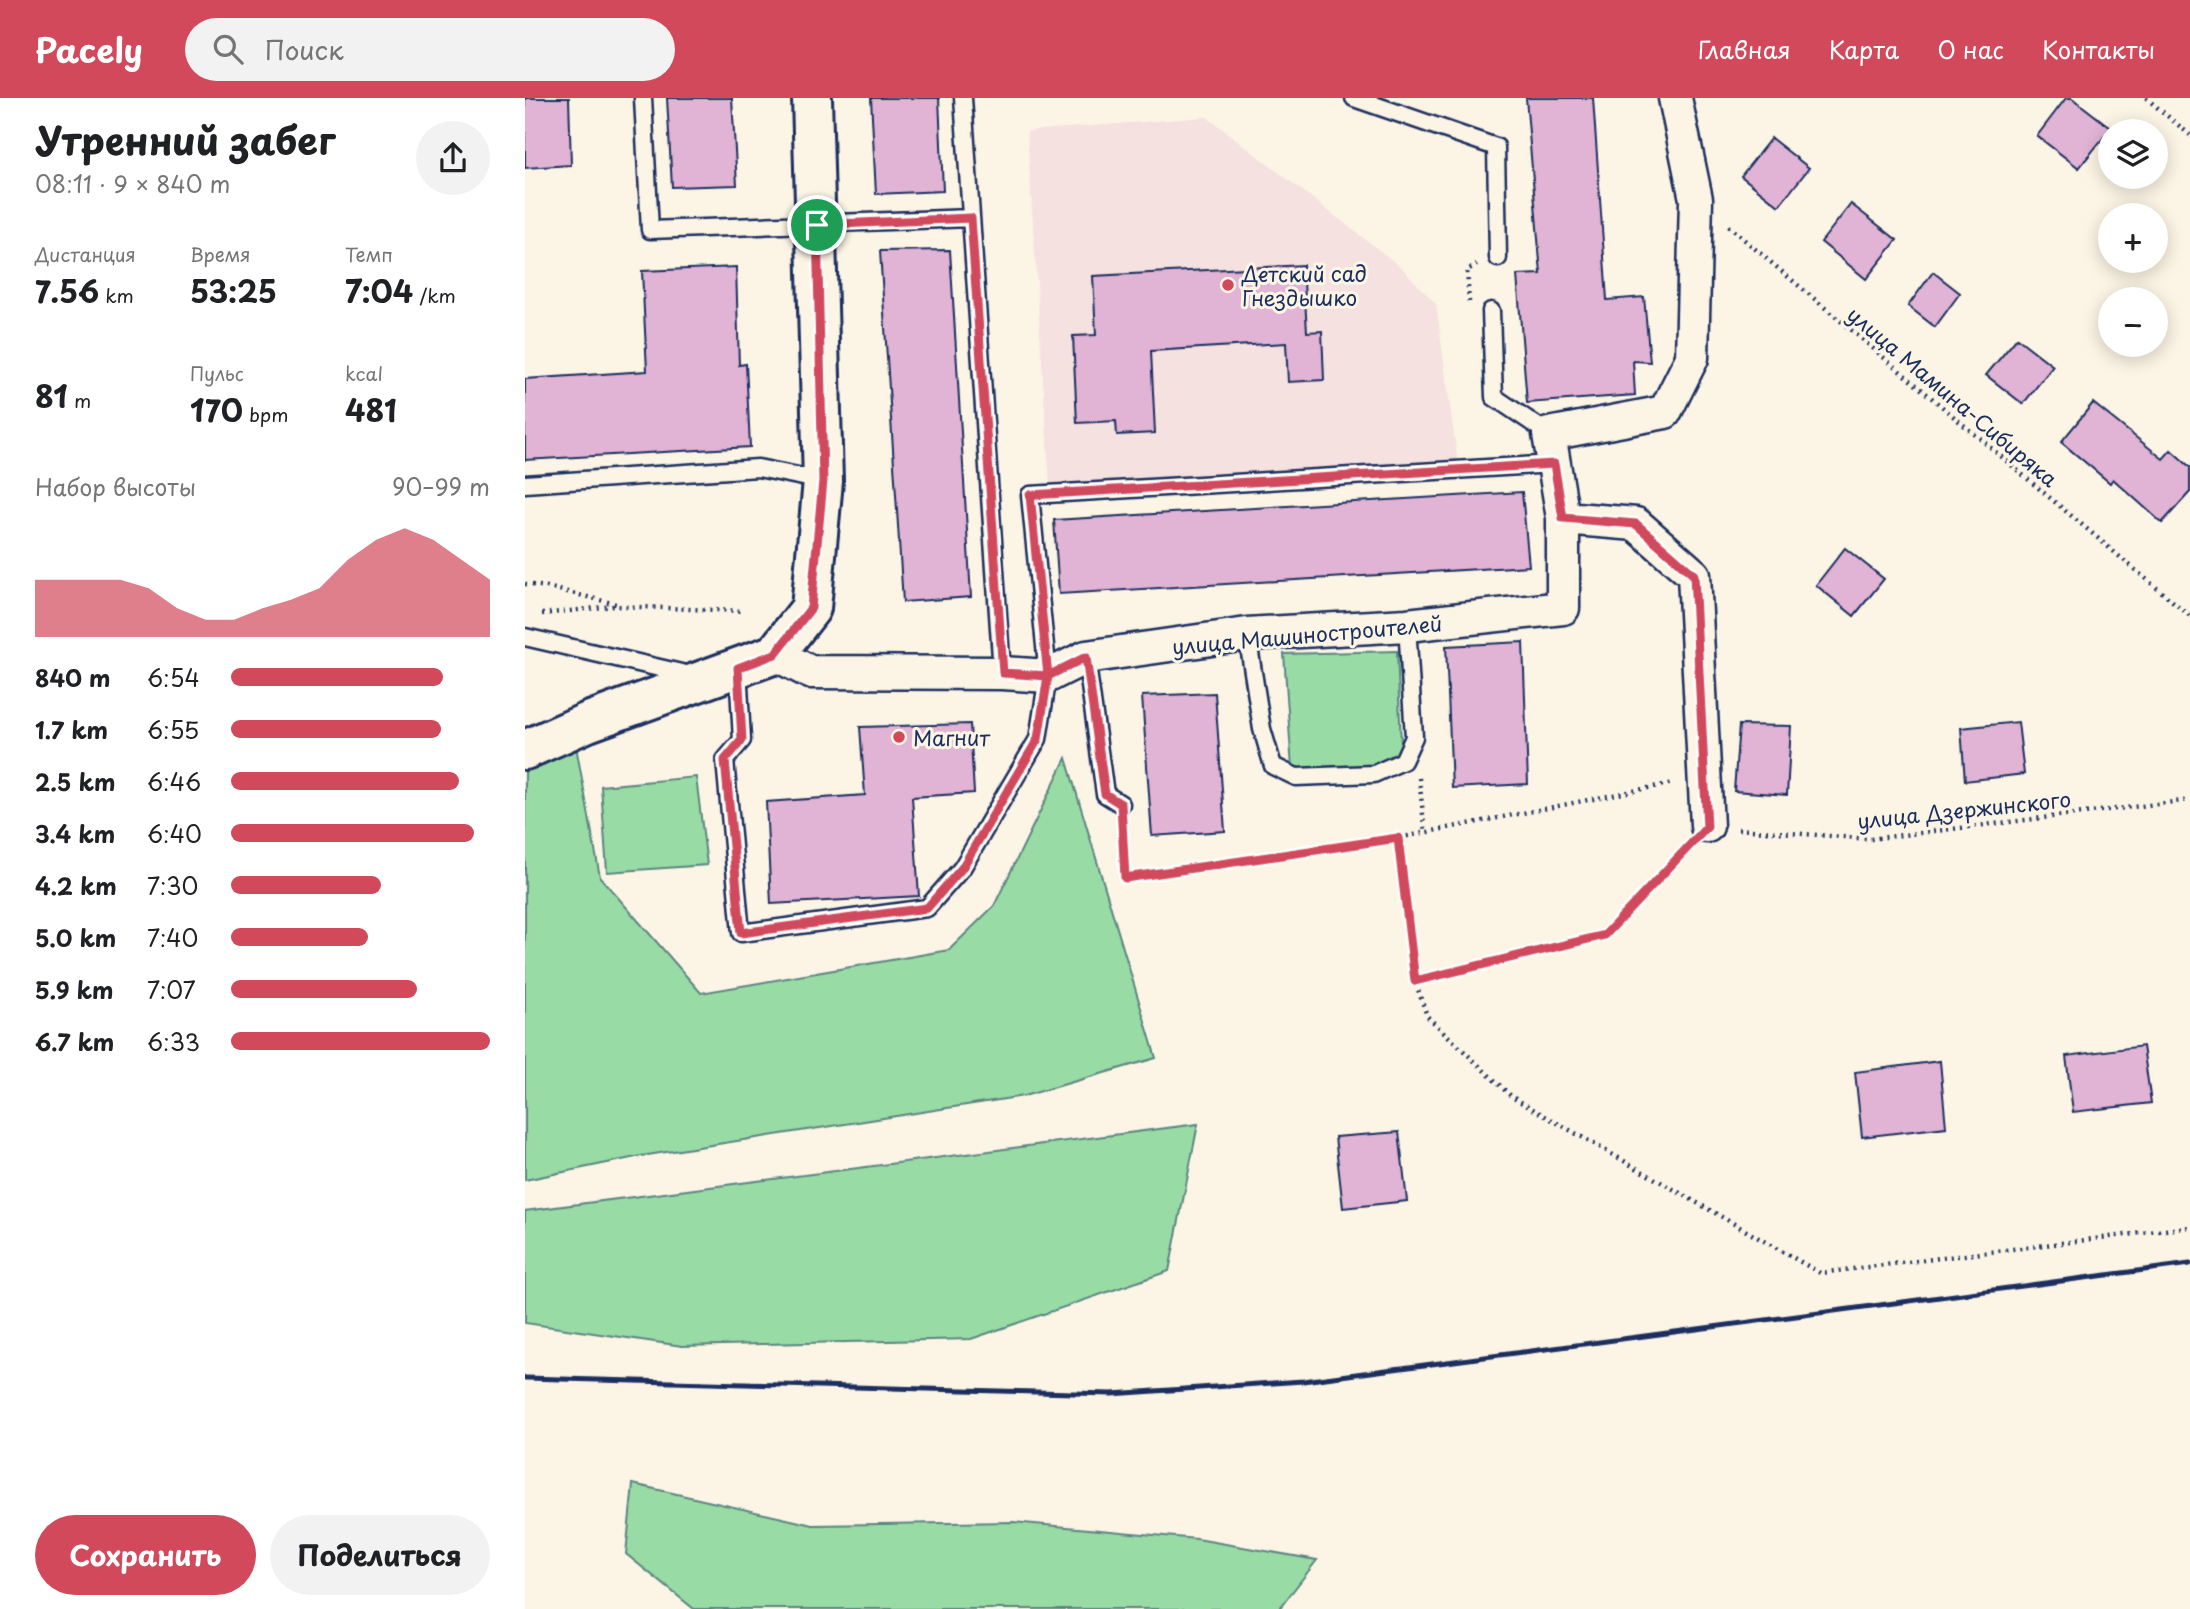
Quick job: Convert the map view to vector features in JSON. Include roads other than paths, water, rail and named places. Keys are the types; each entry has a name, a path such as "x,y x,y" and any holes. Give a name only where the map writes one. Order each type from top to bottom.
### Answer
{"street":[{"path":"525,750 588,722 775,654 811,608 823,481 812,98"},
{"path":"1675,98 1696,199 1692,358 1665,412 1552,449 1563,518 1636,524 1694,575 1707,827"},
{"name":"улица Машиностроителей","path":"1048,676 1086,657 1247,634 1406,625 1563,608 1563,518"},
{"path":"775,654 810,672 1003,673 1048,676"}],"lane":[{"path":"643,98 650,230 971,218"},
{"path":"963,98 1003,673"},
{"path":"1355,98 1496,147 1498,258"},
{"path":"1491,312 1494,397 1552,449"},
{"path":"525,637 722,674 742,740 725,760 741,933 927,908 962,868 1038,739 1048,676 1030,495 1552,449"},
{"path":"525,484 758,468 823,481"},
{"path":"1247,634 1262,729 1273,766 1296,777 1374,774 1403,761 1414,737 1406,625"},
{"path":"1086,657 1105,794 1121,804"}],"railway":[{"path":"525,1378 1111,1394 1303,1381 2190,1264"}],"place":[{"name":"Детский сад Гнездышко","path":"1228,285"},
{"name":"Магнит","path":"899,737"}]}
